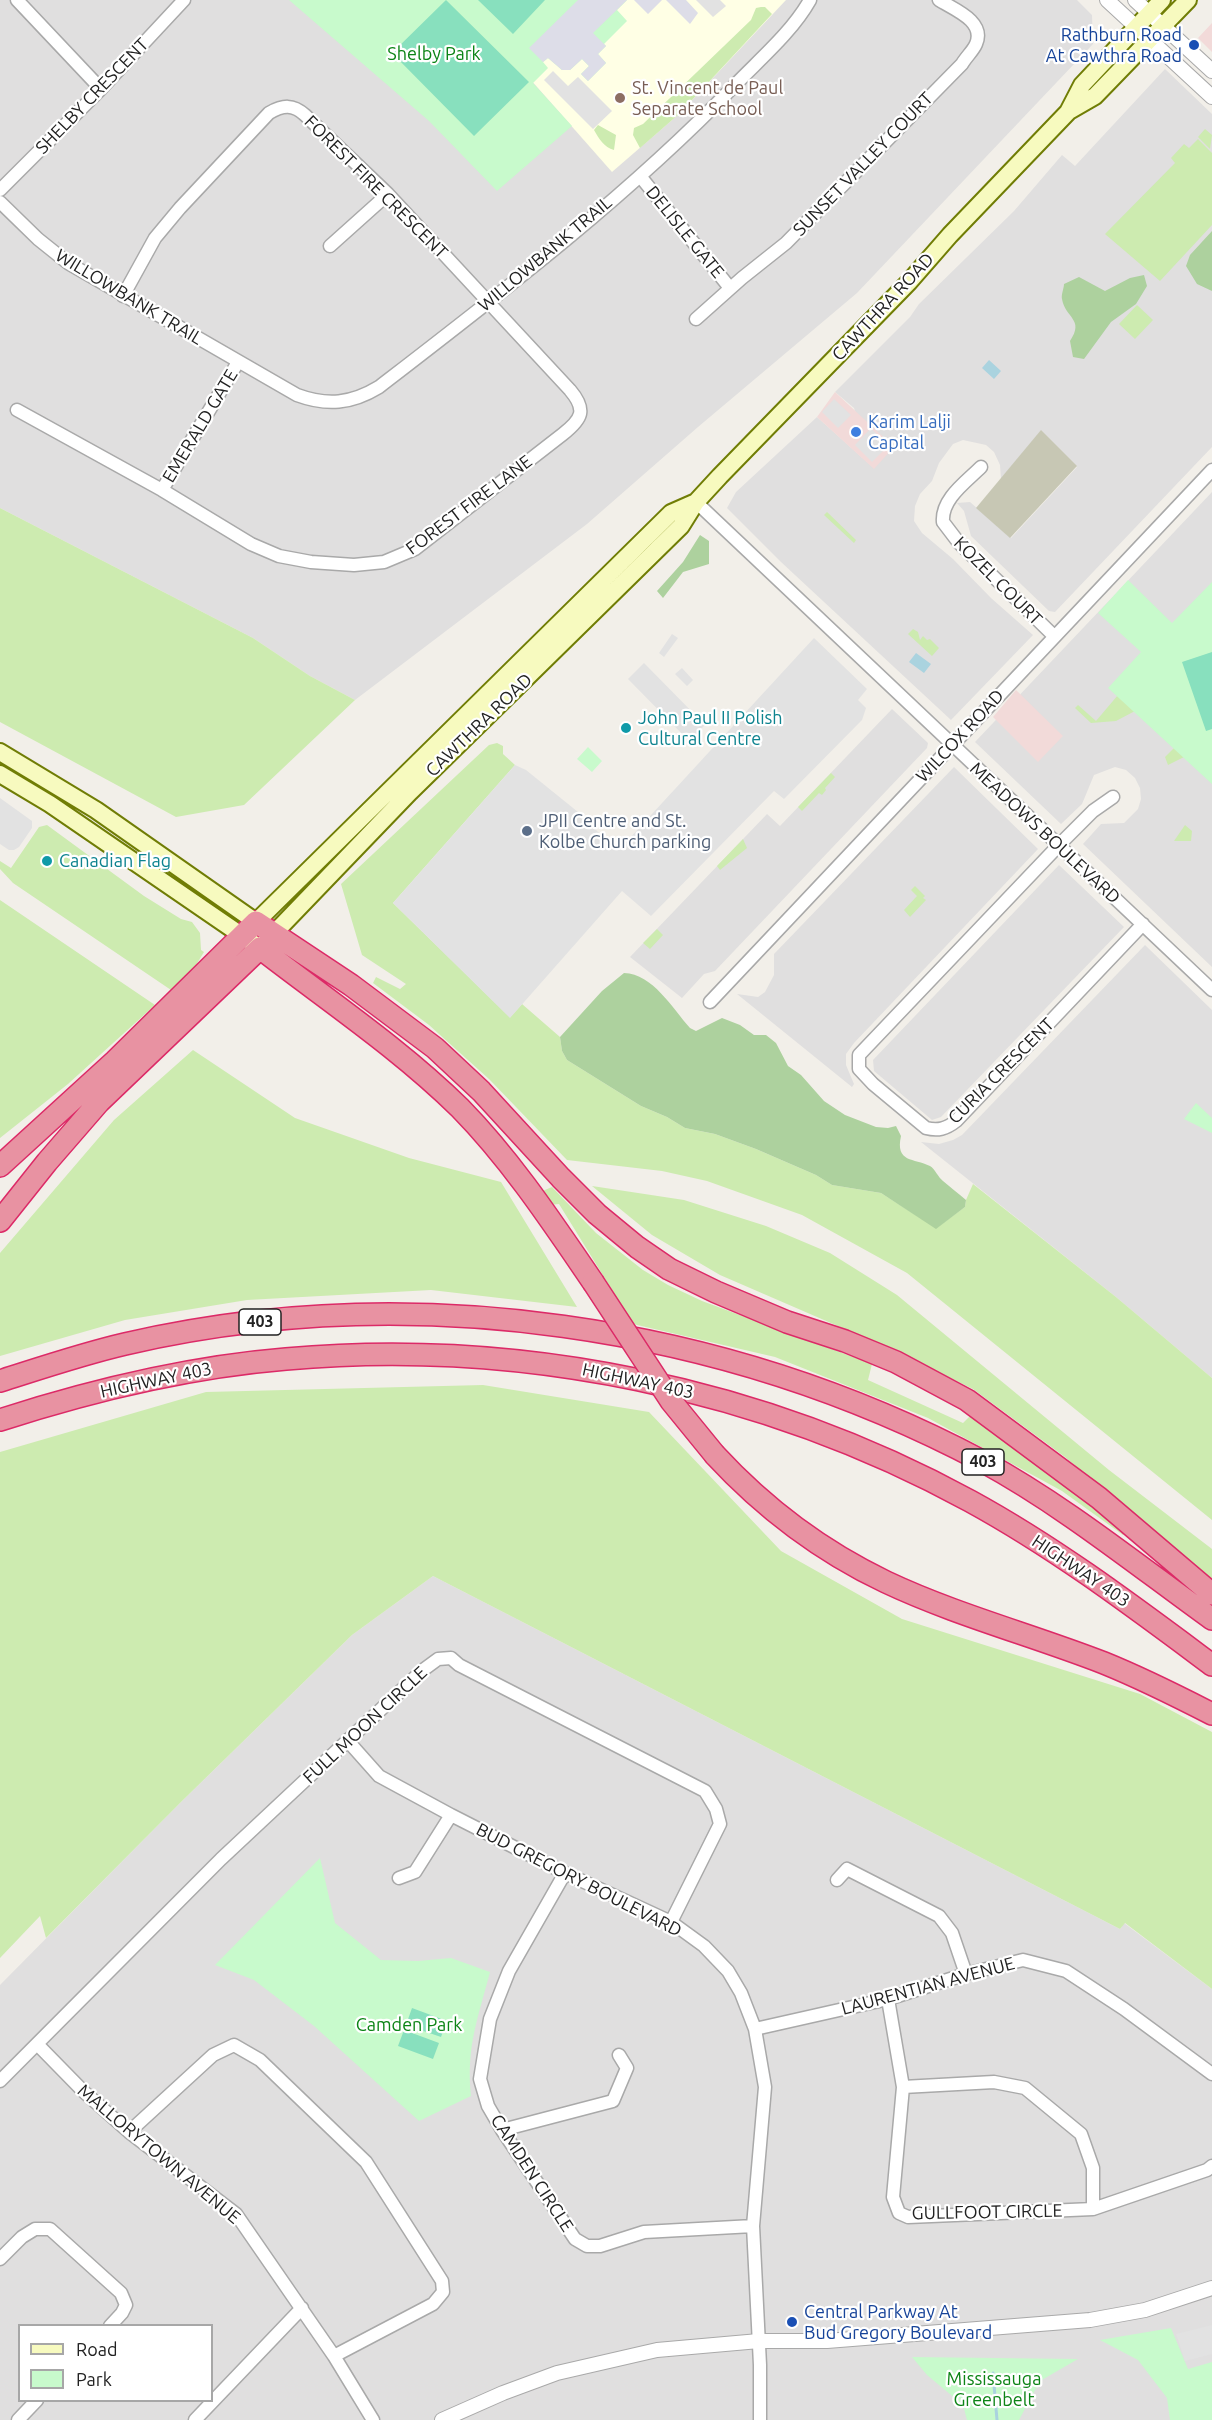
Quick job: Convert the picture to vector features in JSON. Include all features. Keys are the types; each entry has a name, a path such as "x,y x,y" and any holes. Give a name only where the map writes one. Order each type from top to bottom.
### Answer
{"highway":[{"path":"0,1166 115,1061 248,929 275,934 351,985 435,1048 481,1091 597,1214 637,1247 669,1269 717,1292 787,1322 844,1341 896,1362 967,1400 1099,1498 1212,1593"},
{"path":"0,1221 99,1102 260,948 382,1040 461,1109 516,1173 593,1282 671,1401 715,1455 746,1487 777,1514 812,1539 871,1574 940,1605 1104,1663 1212,1714"},
{"name":"HIGHWAY 403","path":"0,1381 125,1344 233,1325 313,1317 387,1315 477,1317 620,1335 784,1377 888,1417 933,1438 983,1462 1030,1491 1079,1523 1212,1619"},
{"name":"HIGHWAY 403","path":"0,1420 80,1396 183,1372 273,1360 325,1356 417,1354 498,1359 572,1368 650,1383 703,1395 767,1414 875,1454 920,1475 978,1506 1062,1557 1212,1665"}],"main road":[{"name":"CAWTHRA ROAD","path":"1068,112 1082,85 1162,0"},
{"name":"CAWTHRA ROAD","path":"260,948 410,792 681,526 696,502 909,282 1068,112 1095,96 1188,0"},
{"name":"CAWTHRA ROAD","path":"248,929 671,513 696,502"},
{"path":"0,752 96,810 248,929 260,948"},
{"path":"0,774 248,929"}],"street":[{"path":"17,0 101,89"},
{"name":"SHELBY CRESCENT","path":"0,190 101,89 184,0"},
{"name":"WILLOWBANK TRAIL","path":"0,202 53,252 123,296 297,395 315,401 348,402 379,387 488,302 640,176 697,124 735,85 793,24 810,0"},
{"name":"SUNSET VALLEY COURT","path":"696,319 786,243 962,64 977,42 977,30 974,23 939,0"},
{"path":"1107,0 1212,96"},
{"path":"1135,0 1212,71"},
{"name":"FOREST FIRE CRESCENT","path":"123,296 155,238 174,216 269,113 279,107 290,106 298,108 346,151 488,302"},
{"name":"DELISLE GATE","path":"640,176 730,288"},
{"path":"330,246 388,194"},
{"name":"FOREST FIRE LANE","path":"16,410 162,490 251,544 279,556 311,562 368,564 398,558 415,549 563,435 576,424 581,411 579,400 488,302"},
{"name":"EMERALD GATE","path":"162,490 238,362"},
{"name":"KOZEL COURT","path":"981,467 948,500 944,508 943,522 959,543 1054,636"},
{"name":"WILCOX ROAD","path":"710,1002 1212,470"},
{"name":"MEADOWS BOULEVARD","path":"696,502 1212,990"},
{"name":"CURIA CRESCENT","path":"1113,797 1093,811 1059,845 859,1055 859,1069 873,1084 926,1128 935,1130 949,1126 1143,924"},
{"name":"FULL MOON CIRCLE","path":"0,2081 221,1859 347,1740 438,1659 451,1658 459,1665 705,1791 716,1809 720,1824 671,1922"},
{"name":"BUD GREGORY BOULEVARD","path":"347,1740 380,1776 565,1873 671,1922 704,1946 728,1971 741,1993 755,2029 765,2087 753,2226 759,2342 760,2420"},
{"path":"399,1878 415,1872 451,1815"},
{"path":"837,1880 847,1869 939,1916 952,1933 966,1974"},
{"name":"CAMDEN CIRCLE","path":"565,1873 509,1971 490,2019 480,2079 488,2106 575,2239 587,2246 600,2246 644,2232 753,2226"},
{"name":"LAURENTIAN AVENUE","path":"755,2029 888,1999 966,1974 1023,1960 1066,1971 1124,2009 1212,2074"},
{"name":"GULLFOOT CIRCLE","path":"888,1999 903,2087 893,2197 899,2212 909,2217 1093,2209 1207,2170 1212,2166"},
{"name":"MALLORYTOWN AVENUE","path":"38,2043 83,2091 129,2132 236,2214 334,2356 373,2420"},
{"path":"129,2132 213,2055 234,2045 260,2060 366,2162 442,2281 443,2292 433,2304 334,2356"},
{"path":"502,2130 613,2101 627,2068 619,2055"},
{"path":"903,2087 994,2082 1025,2088 1081,2134 1093,2168 1093,2209"},
{"path":"0,2259 22,2237 35,2229 50,2229 121,2293 126,2305 122,2313 111,2324"},
{"path":"442,2420 520,2386 576,2368 682,2346 827,2341 1090,2320 1145,2310 1212,2288"},
{"path":"213,2401 302,2308"},
{"path":"18,2420 35,2402"},
{"path":"195,2420 212,2402"}],"shaded area":[{"path":"0,0 1077,0 1092,15 1093,44 857,293 587,524 355,700 310,676 253,638 0,508"},
{"name":"St. Vincent de Paul Separate School","path":"578,0 786,0 679,114 612,172 515,62"},
{"path":"578,0 627,0 593,33 606,46 598,54 606,63 588,81 581,74 589,66 582,59 570,70 562,70 548,58 543,62 529,48"},
{"path":"634,0 662,0 648,14"},
{"path":"666,0 686,0 698,13 690,24"},
{"path":"696,0 720,0 726,6 713,17"},
{"path":"1212,23 1212,52 1198,38"},
{"path":"1165,69 1212,114 1212,447 1055,612 1049,611 971,536 964,511 957,503 970,502 1011,538 1077,467 1041,431 1001,479 1000,465 994,452 986,445 963,440 953,444 939,463 932,481 920,494 915,506 914,521 922,533 953,559 991,598 1033,635 951,720 781,562 727,508 736,492 817,417 874,468 854,408 835,392 910,317 919,304 1014,211 1062,155 1075,166"},
{"path":"553,71 568,86 578,77 612,111 593,129 544,80"},
{"name":"Karim Lalji Capital","path":"835,392 894,447 874,469 817,417"},
{"path":"834,399 851,415 838,428 822,412"},
{"path":"871,428 888,446 872,462 855,445"},
{"path":"1041,430 1077,466 1010,538 976,508"},
{"path":"1212,492 1212,967 1083,844 1101,824 1124,823 1138,809 1141,799 1140,788 1135,778 1126,770 1115,767 1094,775 1082,804 1061,824 975,742"},
{"path":"672,634 678,638 664,657 659,653"},
{"name":"JPII Centre and St. Kolbe Church parking","path":"814,638 867,689 858,700 866,708 862,720 784,799 774,791 651,916 622,891 510,1018 393,903 515,765 526,770 578,812 611,845 628,840"},
{"path":"644,663 705,725 689,741 628,679"},
{"path":"682,668 693,680 687,686 675,674"},
{"path":"1016,690 1063,736 1038,762 993,717"},
{"path":"892,709 928,743 927,748 715,971 704,974 682,998 630,957 767,814 780,826"},
{"path":"954,767 1038,849 854,1043 846,1054 846,1065 854,1084 852,1087 737,994 758,997 765,992 774,975 774,954"},
{"path":"0,798 32,821 32,828 19,847 14,850 9,850 0,844"},
{"path":"1059,865 1124,927 941,1117 932,1120 874,1071 873,1060"},
{"path":"1145,945 1212,1010 1212,1378 1116,1297 921,1142 939,1144 962,1135"},
{"path":"433,1576 1120,1929 1124,1923 1212,1989 1212,2420 0,2420 0,1985 176,1807 352,1635"},
{"path":"1212,2325 1212,2354 1185,2361 1176,2334"}],"green space":[{"name":"Shelby Park","path":"289,0 627,0 617,10 627,21 604,44 606,46 598,54 606,63 588,81 581,74 589,66 582,59 570,70 562,70 548,58 543,62 548,68 533,83 572,126 497,191 429,121"},
{"path":"446,0 529,82 474,136 392,53"},
{"path":"478,0 545,0 513,34"},
{"path":"765,7 772,14 679,114 640,148 633,135 634,128 643,124 751,20 756,8"},
{"path":"598,125 616,135 614,150 605,145 594,130"},
{"path":"1205,129 1212,135 1210,149 1198,137"},
{"path":"1198,139 1212,153 1212,225 1160,281 1105,234 1175,163 1171,158 1184,144 1189,148"},
{"path":"1212,231 1212,291 1197,284 1186,266 1190,255"},
{"path":"1144,275 1147,286 1136,304 1111,322 1084,359 1073,357 1070,341 1076,328 1062,299 1064,284 1079,277 1105,291 1130,278"},
{"path":"1137,305 1153,320 1135,339 1119,324"},
{"path":"0,508 253,638 310,676 355,700 244,805 176,817 0,722"},
{"path":"827,512 856,540 854,543 824,515"},
{"path":"700,535 709,541 709,564 683,572 663,598 657,591 683,562"},
{"path":"1128,580 1172,623 1212,582 1212,784 1108,688 1141,652 1098,613"},
{"path":"913,629 918,632 920,640 923,636 939,648 932,656 908,634"},
{"path":"1212,652 1212,729 1206,731 1182,662"},
{"path":"1118,695 1135,711 1116,721 1091,723 1075,708 1078,705 1096,721"},
{"path":"497,743 503,746 503,754 515,765 393,903 510,1017 522,1004 560,1037 562,1051 567,1060 641,1106 685,1128 715,1134 756,1149 816,1175 832,1185 881,1193 936,1228 965,1207 973,1184 1116,1297 1212,1378 1212,1520 907,1273 802,1215 707,1181 662,1171 567,1160 489,1079 429,1025 373,983 376,977 400,989 406,984 362,955 341,884 489,745"},
{"path":"588,747 602,761 592,772 577,759"},
{"path":"1174,748 1184,757 1168,765 1165,757"},
{"path":"831,773 835,777 825,788 826,790 822,795 819,793 802,811 798,807"},
{"path":"47,825 144,896 181,919 192,922 200,933 201,950 204,952 196,965 171,990 13,883 0,869 0,861 11,868 39,827"},
{"path":"1185,825 1192,831 1191,841 1174,841"},
{"path":"743,839 747,848 720,870 717,866"},
{"path":"915,886 926,900 910,917 904,910 917,896 911,890"},
{"path":"0,900 155,1005 68,1084 0,1138"},
{"path":"657,929 663,935 650,949 643,943"},
{"path":"624,973 644,979 653,986 690,1028 696,1031 722,1018 740,1025 754,1035 766,1035 776,1043 788,1066 801,1075 824,1101 845,1115 876,1127 896,1126 901,1136 900,1145 903,1155 932,1167 941,1179 966,1200 965,1207 936,1229 881,1193 832,1185 816,1175 756,1149 715,1134 685,1128 641,1106 567,1060 562,1051 560,1037 602,991"},
{"path":"193,1050 295,1118 409,1158 501,1182 577,1307 431,1290 247,1300 125,1320 0,1356 0,1253 114,1120"},
{"path":"1196,1103 1212,1118 1212,1133 1184,1119"},
{"path":"592,1186 684,1200 766,1226 830,1253 897,1295 1109,1470 1212,1549 1212,1583 1065,1457 973,1389 891,1349 720,1275 652,1235"},
{"path":"552,1187 596,1233 643,1270 668,1285 702,1301 872,1364 868,1380 963,1423 972,1414 1125,1530 1123,1535 1062,1491 928,1418 775,1357 633,1324 559,1204 549,1205 540,1192"},
{"path":"483,1385 649,1412 781,1551 902,1619 1140,1694 1212,1732 1212,1989 1125,1923 1120,1929 433,1576 352,1635 46,1938 40,1916 0,1958 0,1452 206,1392"},
{"name":"Camden Park","path":"320,1858 335,1923 381,1960 418,1961 451,1958 490,1972 472,2047 471,2096 419,2121 314,2026 254,1980 215,1965"},
{"path":"412,2008 447,2021 441,2037 406,2025"},
{"path":"404,2030 439,2043 433,2059 398,2046"},
{"path":"1171,2328 1188,2369 1212,2362 1212,2420 1170,2420 1167,2398 1138,2360 1100,2340"},
{"name":"Mississauga Greenbelt","path":"912,2357 1078,2359 1040,2381 1019,2420 967,2420 963,2405 927,2375"}],"water":[{"path":"989,360 1001,371 994,379 982,368"},
{"path":"916,653 931,664 924,673 909,662"}],"waterway":[{"path":"993,2373 997,2420"}],"place":[{"name":"Rathburn Road At Cawthra Road","path":"1194,45"},
{"name":"St. Vincent de Paul Separate School","path":"620,98"},
{"name":"Karim Lalji Capital","path":"856,432"},
{"name":"John Paul II Polish Cultural Centre","path":"626,728"},
{"name":"JPII Centre and St. Kolbe Church parking","path":"527,831"},
{"name":"Canadian Flag","path":"47,861"},
{"name":"Central Parkway At Bud Gregory Boulevard","path":"792,2322"}]}
